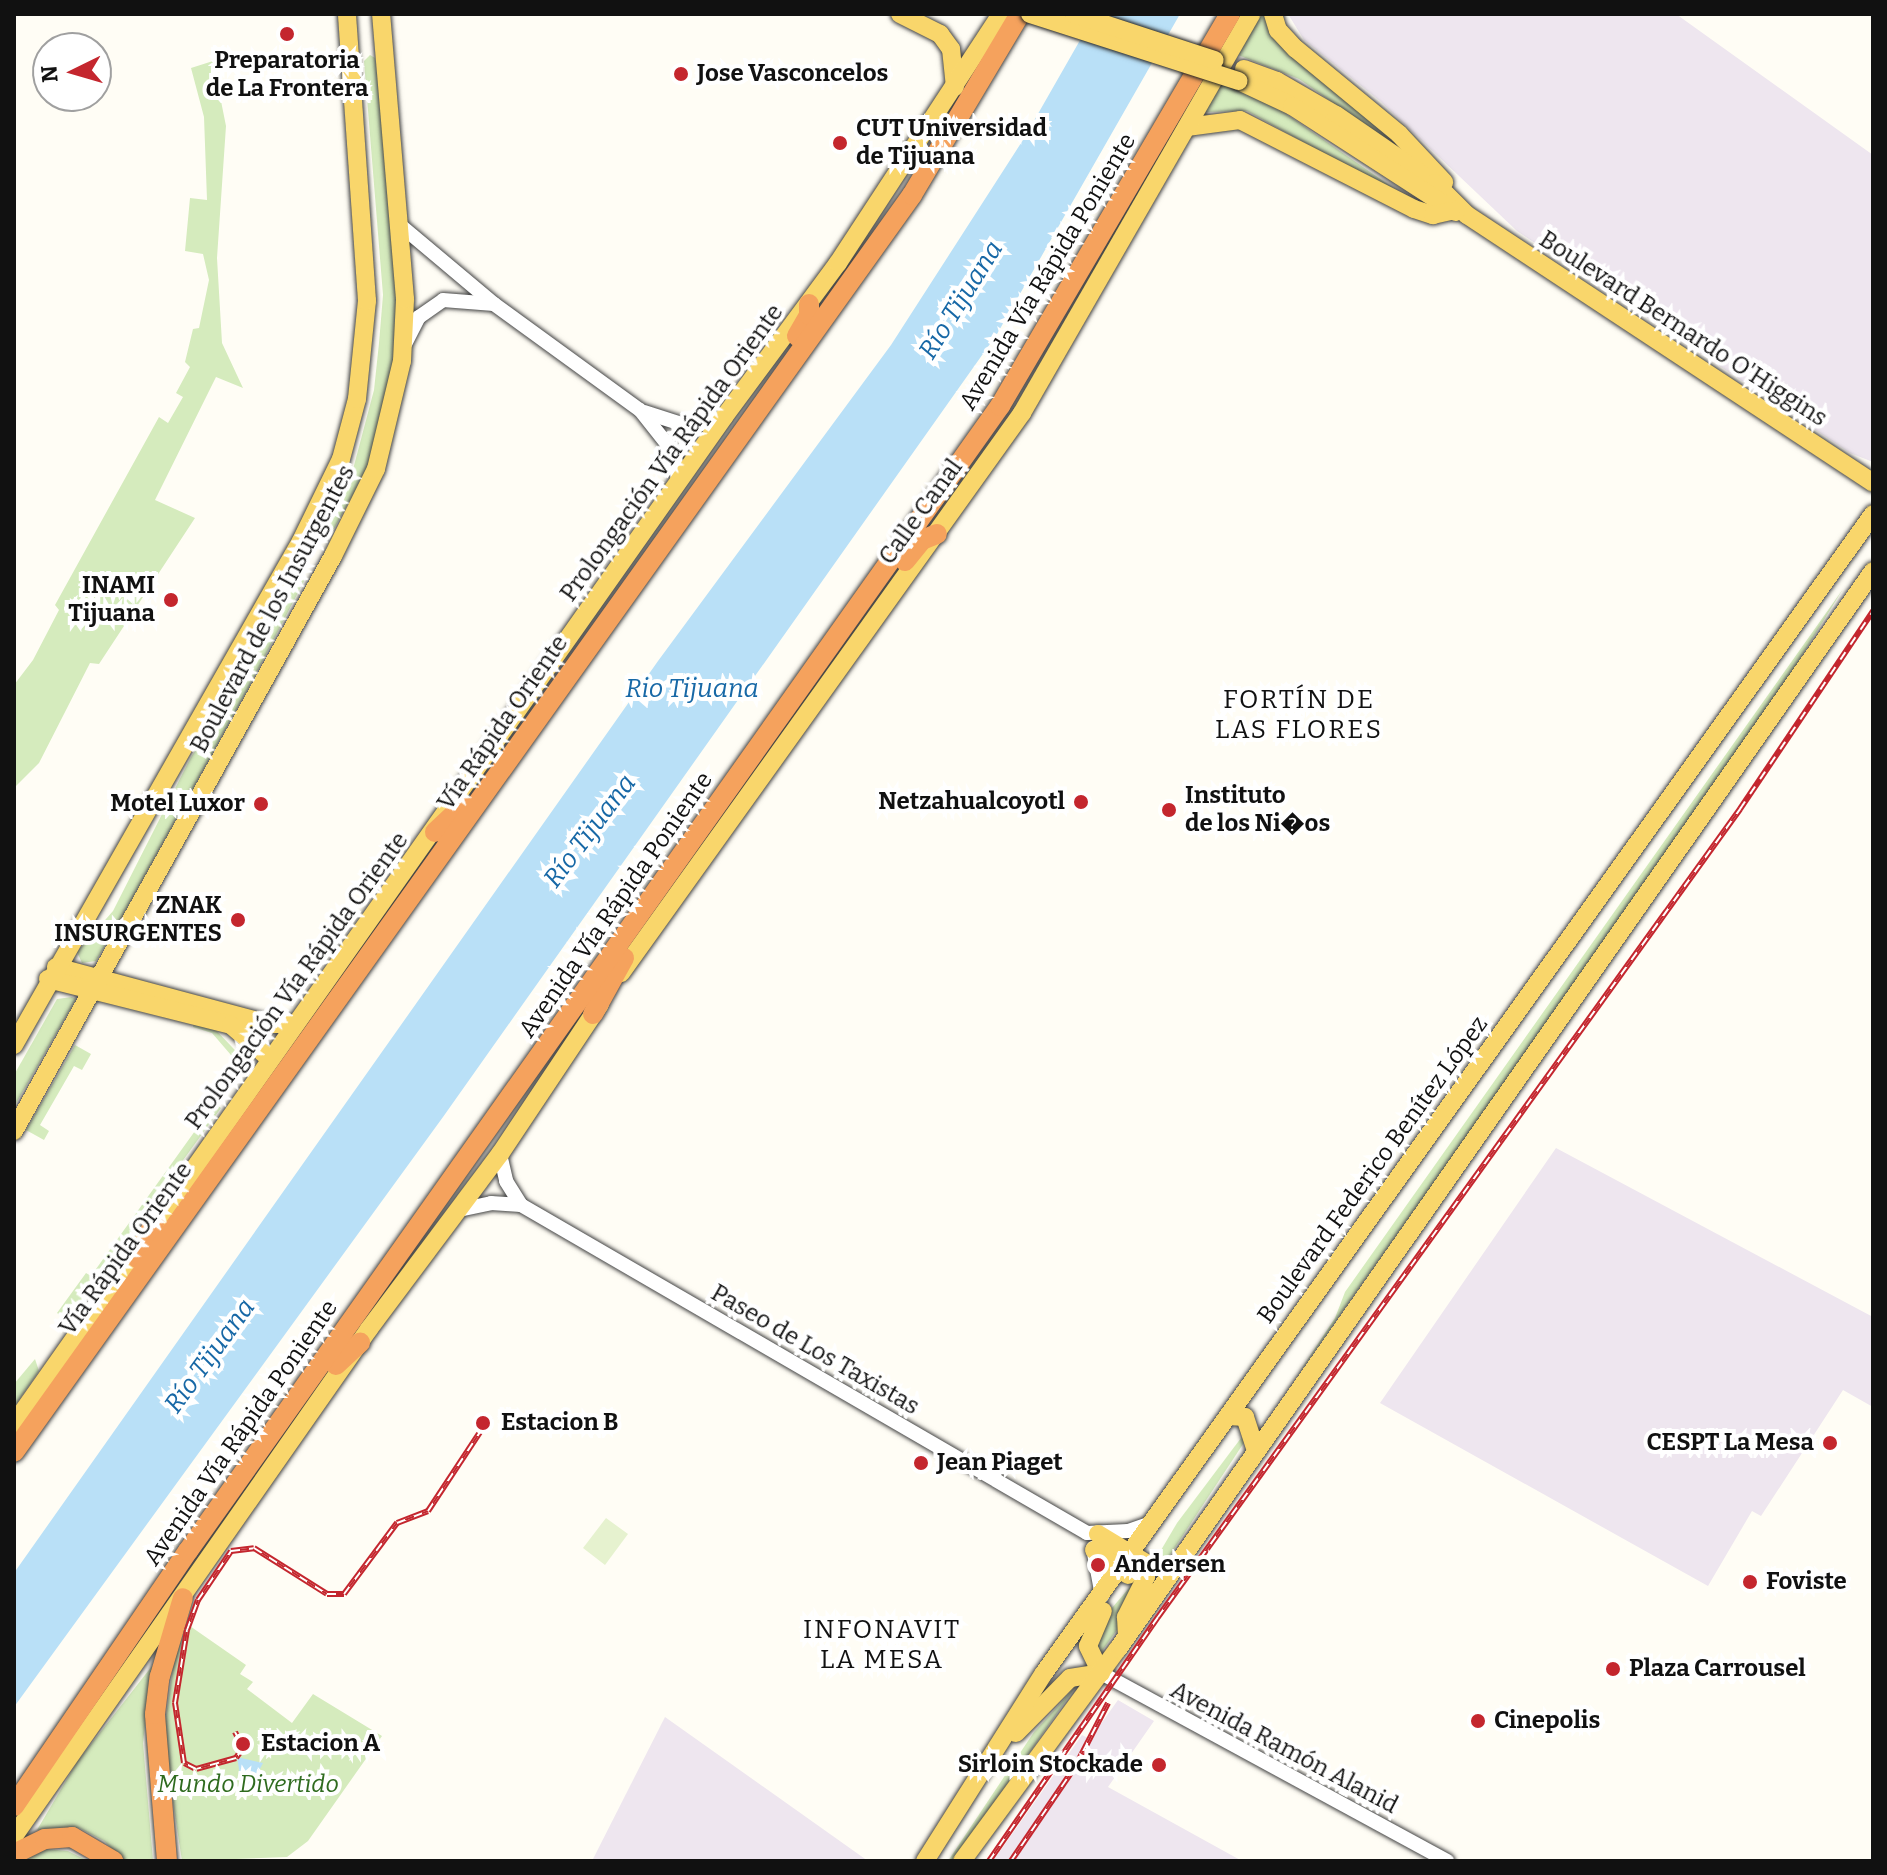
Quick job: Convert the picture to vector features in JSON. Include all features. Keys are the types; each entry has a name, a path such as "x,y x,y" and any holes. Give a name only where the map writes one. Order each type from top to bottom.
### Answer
{"highway":[{"name":"Vía Rápida Oriente","path":"14,1452 912,195 1020,14"},
{"name":"Avenida Vía Rápida Poniente","path":"14,1806 253,1461 674,869 1036,351 1230,14"},
{"path":"666,539 672,512 804,326 809,304"},
{"path":"780,716 806,692 917,545 937,534"},
{"path":"435,832 451,823 543,700 558,689"},
{"path":"593,1014 674,869"},
{"path":"38,1416 46,1390 148,1243 154,1223"},
{"path":"253,1461 264,1456 348,1349 360,1343"},
{"path":"167,1861 155,1714 160,1676 183,1598"},
{"path":"14,1854 45,1839 72,1837 113,1861"}],"main road":[{"name":"Boulevard de los Insurgentes","path":"14,1045 52,973 301,541 341,459 357,399 367,301 347,14"},
{"name":"Boulevard de los Insurgentes","path":"14,1131 369,485 403,347 400,225 381,14"},
{"path":"900,14 940,34 951,49 954,91"},
{"name":"Prolongación Vía Rápida Oriente","path":"14,1424 293,1024 435,832 724,417 809,304 954,91 1001,14"},
{"name":"Boulevard Bernardo O'Higgins","path":"1030,14 1300,92 1458,209 1873,483"},
{"name":"Boulevard Bernardo O'Higgins","path":"1074,14 1242,75"},
{"name":"Calle Canal","path":"593,1014 1033,395 1251,14"},
{"path":"1187,127 1240,120 1414,209 1433,215 1458,209 1423,157 1296,49 1278,30 1273,14"},
{"path":"350,40 371,48 380,59 390,110"},
{"name":"Boulevard Federico Benítez López","path":"927,1861 1044,1673 1102,1596 1131,1564 1228,1416 1873,514"},
{"path":"962,1861 1101,1673 1255,1447 1873,571"},
{"path":"52,973 231,1025 270,1059"},
{"path":"95,985 268,1024 293,1024"},
{"name":"Avenida Vía Rápida Poniente","path":"14,1836 360,1343 500,1154 593,1014"},
{"path":"1228,1416 1245,1417 1255,1447"},
{"path":"1101,1673 1089,1654 1089,1638 1131,1564 1180,1503 1188,1476"},
{"path":"1093,1539 1147,1571 1126,1617 1127,1634"},
{"path":"995,1755 1065,1682 1087,1671 1101,1673"}],"street":[{"path":"400,225 494,304 640,410 675,454 678,485"},
{"path":"403,347 419,317 443,300 494,304"},
{"path":"640,410 691,427 724,417"},
{"path":"500,1154 506,1181 521,1205"},
{"path":"459,1210 491,1203 521,1205"},
{"name":"Paseo de Los Taxistas","path":"521,1205 1093,1539"},
{"path":"1102,1596 1093,1539 1158,1521"},
{"name":"Avenida Ramón Alanid","path":"1101,1673 1447,1861"}],"shaded area":[{"path":"1288,14 1676,14 1873,155 1873,462 1850,453 1517,231 1380,101 1304,40"},
{"path":"1556,1148 1873,1317 1873,1407 1843,1390 1761,1516 1752,1511 1708,1586 1380,1403"},
{"path":"1118,1700 1154,1721 1108,1787 1242,1861 993,1861 1082,1735 1090,1739"},
{"path":"665,1717 868,1861 592,1861"}],"green space":[{"path":"1261,14 1269,14 1421,164 1299,79 1238,55"},
{"path":"370,55 375,58 380,94 399,288 396,354 369,466 330,536 325,528 351,477 374,390 383,295 364,61"},
{"path":"213,61 226,126 217,258 222,343 243,388 216,377 155,500 195,518 99,664 90,663 39,763 14,788 14,685 33,660 59,610 55,605 159,417 168,423 183,397 176,393 190,367 185,362 193,329 199,328 209,280 203,254 185,251 190,198 207,200 204,117 191,68"},
{"path":"1227,84 1279,109 1418,205 1247,111 1205,112 1220,86"},
{"path":"304,570 304,581 250,685 123,915 96,961 82,963 77,952 113,911 190,759"},
{"path":"1843,589 1774,701 1294,1380 1335,1318 1345,1292"},
{"path":"57,999 76,999 14,1107 14,1075"},
{"path":"194,1020 210,1024 254,1070 249,1076 212,1033 193,1027"},
{"path":"75,1045 91,1054 82,1070 74,1066 40,1125 49,1131 44,1140 26,1130"},
{"path":"215,1103 221,1108 67,1320 57,1313 86,1273 91,1276"},
{"path":"35,1359 39,1371 14,1407 14,1384"},
{"path":"1244,1434 1247,1438 1155,1578 1154,1562 1177,1523"},
{"path":"606,1518 628,1534 605,1565 583,1548"},
{"path":"1142,1573 1119,1627 1100,1654 1092,1647 1099,1623"},
{"name":"Mundo Divertido","path":"187,1624 246,1665 240,1674 253,1682 247,1689 292,1723 313,1694 382,1736 308,1841 287,1857 182,1861 163,1737 174,1660"},
{"path":"152,1666 143,1743 153,1861 124,1861 104,1841 79,1828 37,1830 77,1762"},
{"path":"1077,1685 953,1861 948,1861 1034,1732"},
{"path":"45,1849 68,1851 88,1861 14,1861"}],"water":[{"name":"Rio Tijuana","path":"1095,14 1180,14 997,334 443,1117 14,1707 14,1573 658,661 891,345 1023,140"},
{"path":"237,1757 263,1763 250,1788 241,1781"}],"railway":[{"path":"989,1861 1158,1617 1740,809 1873,611"},
{"path":"235,1732 243,1748 236,1758 196,1769 184,1763 175,1703 187,1630 198,1600 231,1551 254,1548 327,1594 344,1594 397,1523 428,1511 490,1417"},
{"path":"1011,1861 1075,1767 1108,1703"}],"place":[{"name":"Preparatoria de La Frontera","path":"287,34"},
{"name":"Jose Vasconcelos","path":"681,74"},
{"name":"CUT Universidad de Tijuana","path":"840,143"},
{"name":"INAMI Tijuana","path":"171,600"},
{"name":"Netzahualcoyotl","path":"1081,802"},
{"name":"Motel Luxor","path":"261,804"},
{"name":"Instituto de los Ni�os","path":"1169,810"},
{"name":"ZNAK INSURGENTES","path":"238,920"},
{"name":"Estacion B","path":"483,1423"},
{"name":"CESPT La Mesa","path":"1830,1443"},
{"name":"Jean Piaget","path":"921,1463"},
{"name":"Andersen","path":"1098,1565"},
{"name":"Foviste","path":"1750,1582"},
{"name":"Plaza Carrousel","path":"1613,1669"},
{"name":"Cinepolis","path":"1478,1721"},
{"name":"Estacion A","path":"243,1744"},
{"name":"Sirloin Stockade","path":"1159,1765"}],"district":[{"name":"FORTÍN DE LAS FLORES","path":"1299,715"},
{"name":"INFONAVIT LA MESA","path":"882,1645"}],"water label":[{"name":"Río Tijuana","path":"961,300"},
{"name":"Río Tijuana","path":"590,831"},
{"name":"Río Tijuana","path":"210,1356"}]}
